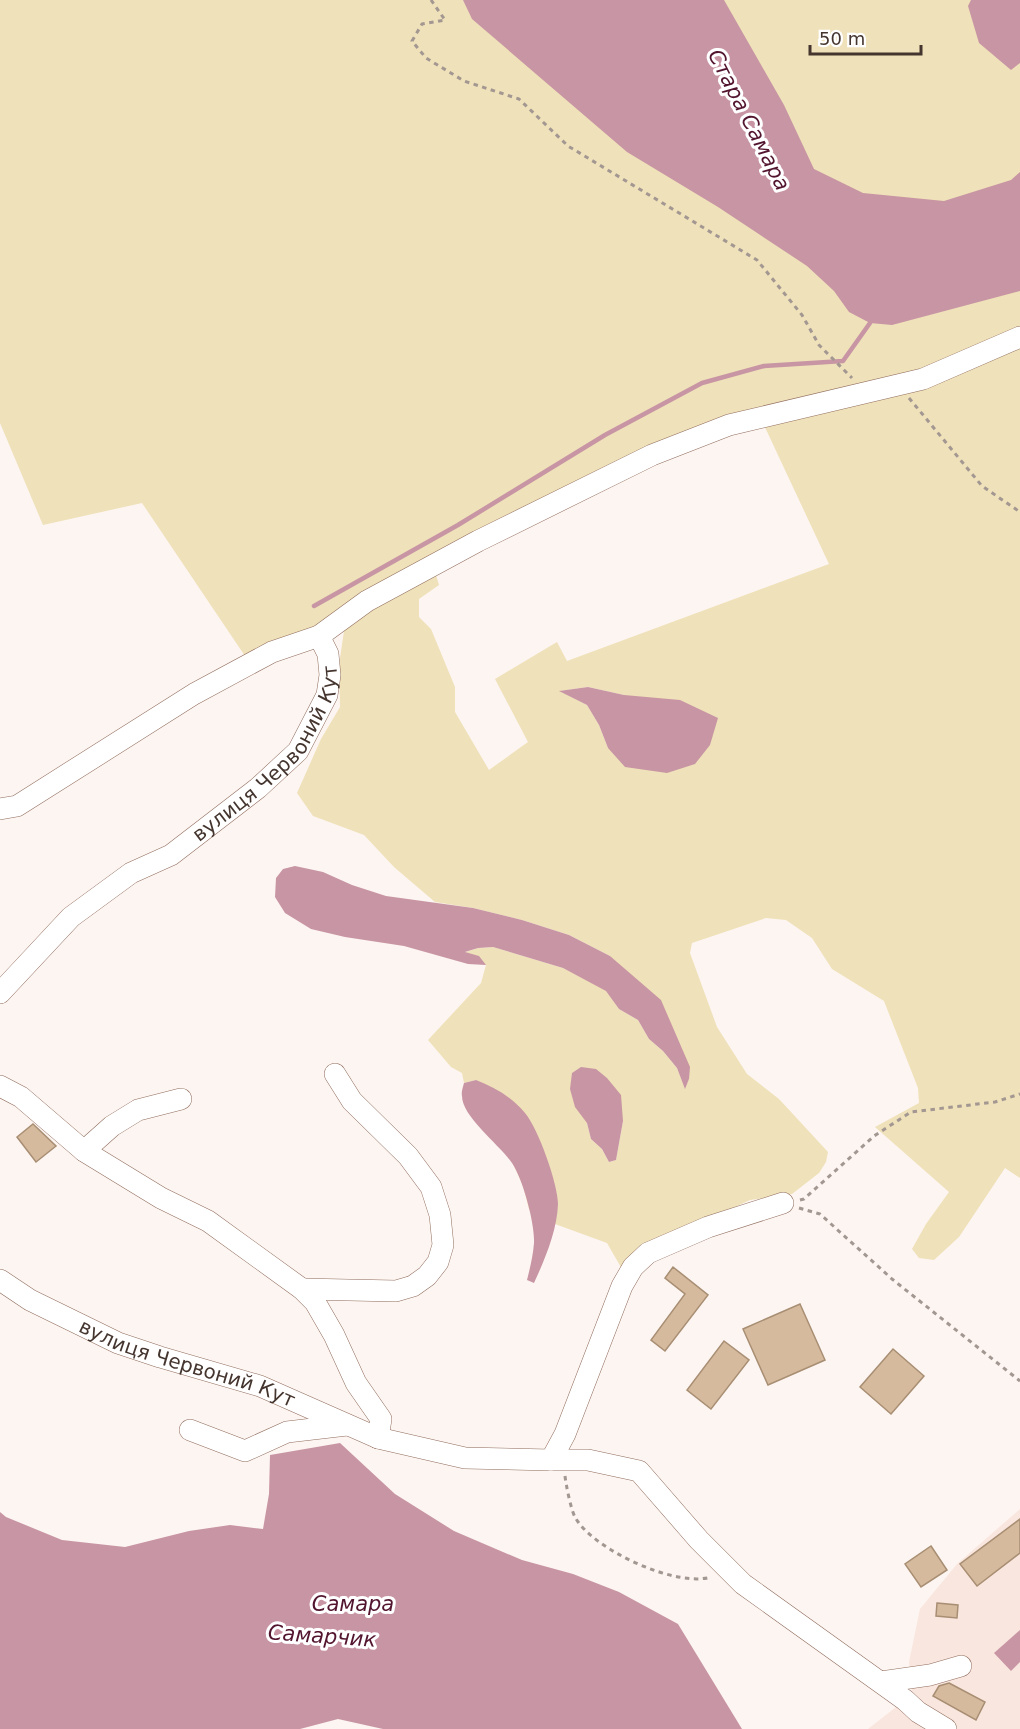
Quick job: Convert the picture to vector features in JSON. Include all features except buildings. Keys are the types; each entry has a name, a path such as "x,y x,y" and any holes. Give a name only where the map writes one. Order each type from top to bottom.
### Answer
{"street":[{"path":"319,636 367,601 478,541 652,455 729,425 923,379 1020,337"},
{"name":"вулиця Червоний Кут","path":"0,809 16,806 194,694 272,652 319,636 328,654 330,675 327,694 298,751 258,788 171,855 131,873 71,916 0,993"},
{"path":"302,1289 396,1291 413,1286 427,1276 438,1262 442,1245 440,1215 431,1187 408,1156 352,1101 335,1074"},
{"path":"0,1086 21,1097 84,1151 161,1198 208,1221 302,1289 315,1302 334,1335 356,1383 381,1419 378,1438"},
{"path":"84,1151 112,1126 138,1110 181,1099"},
{"path":"557,1460 622,1286 633,1267 648,1253 708,1227 783,1203"},
{"name":"вулиця Червоний Кут","path":"0,1280 30,1300 118,1343 160,1358 260,1386 378,1438 465,1458 588,1460 639,1471 699,1540 743,1584 905,1700 918,1712 946,1729"},
{"path":"190,1430 245,1451 287,1432 347,1425"},
{"path":"880,1682 930,1675 961,1665"}],"path":[{"path":"431,0 445,20 422,24 412,41 426,58 464,81 519,99 568,146 758,260 802,315 819,345 866,392"},
{"path":"897,384 982,486 1020,512"},
{"path":"783,1203 804,1199 874,1136 911,1112 995,1101 1020,1094"},
{"path":"783,1203 819,1214 892,1279 1020,1381"},
{"path":"557,1460 566,1480 575,1517 593,1538 641,1566 683,1578 703,1580 730,1571"}],"shaded area":[{"path":"0,0 1020,0 1020,1178 1005,1168 959,1237 934,1260 919,1258 912,1249 926,1224 949,1192 875,1127 919,1103 918,1088 884,1001 832,969 812,938 786,920 766,918 692,943 690,953 717,1027 747,1074 779,1099 828,1152 826,1162 819,1173 792,1194 750,1200 638,1252 622,1269 607,1243 555,1224 545,1236 529,1209 523,1186 476,1080 464,1083 462,1073 451,1067 428,1040 481,983 486,965 463,953 478,948 493,947 563,968 607,991 619,1009 638,1020 649,1039 677,1068 685,1088 689,1079 610,956 569,935 522,920 473,908 435,902 394,867 364,835 313,816 297,793 321,739 340,707 339,665 344,631 373,605 436,575 439,585 419,599 419,617 431,629 455,687 455,712 489,770 528,742 495,679 557,642 567,661 829,564 763,423 762,410 247,659 142,503 43,525 0,423","holes":["588,687 624,695 608,748 599,725 587,705 560,691","623,1121 616,1160 609,1162 602,1149 591,1139 587,1123"]},
{"path":"1020,1509 1020,1729 868,1729 905,1700 912,1690 909,1662 920,1609 957,1564"}],"water":[{"name":"Стара Самара","path":"463,0 724,0 784,105 814,169 863,193 944,201 1011,180 1020,172 1020,291 892,325 870,323 849,312 834,291 807,266 718,207 627,152 472,19"},
{"path":"971,0 1020,0 1020,63 1011,70 979,43 968,6"},
{"path":"588,687 624,695 680,700 718,718 710,745 695,764 667,773 625,767 608,748 599,725 587,705 559,691"},
{"path":"295,866 323,872 352,885 386,896 473,908 522,920 569,935 610,956 661,1000 690,1067 685,1089 677,1068 649,1039 638,1020 619,1009 606,991 563,968 493,947 465,952 479,956 486,965 468,964 404,946 311,929 285,913 275,897 276,878 283,869"},
{"path":"581,1067 596,1069 621,1095 623,1121 616,1160 609,1162 602,1149 591,1139 587,1123 575,1107 570,1089 572,1073"},
{"path":"476,1080 502,1093 525,1113 536,1131 551,1170 557,1195 557,1214 550,1245 534,1283 527,1280 534,1235 524,1190 512,1163 475,1122 464,1104 462,1093 464,1083"},
{"name":"Самара","path":"340,1443 395,1494 454,1531 522,1560 573,1574 619,1592 678,1624 742,1729 383,1729 338,1719 300,1729 0,1729 0,1512 6,1517 62,1540 125,1547 189,1531 230,1525 263,1529 269,1494 270,1455"},
{"path":"1020,1630 1020,1662 1011,1671 994,1653"}],"waterway":[{"path":"314,606 458,525 605,435 702,383 764,366 843,361 870,323"}],"water label":[{"name":"Самарчик","path":"322,1636"}]}
